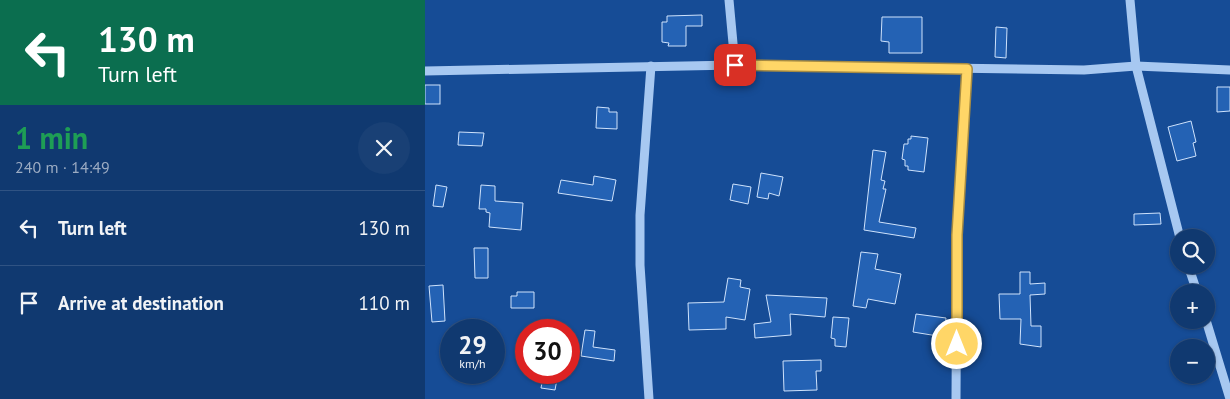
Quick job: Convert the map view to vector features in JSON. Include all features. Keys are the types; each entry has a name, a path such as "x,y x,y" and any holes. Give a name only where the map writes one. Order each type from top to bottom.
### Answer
{"street":[{"path":"729,0 735,65"},
{"path":"1130,0 1136,66 1178,229"},
{"path":"425,71 735,65 1084,70 1136,66 1230,70"},
{"path":"649,399 640,265 640,215 651,66"},
{"path":"956,399 957,235 967,69"},
{"path":"1209,329 1230,399"}],"building":[{"path":"702,15 702,26 686,26 686,46 668,46 669,43 662,42 662,22 667,22 667,16"},
{"path":"882,17 922,17 922,53 889,53 889,42 881,41"},
{"path":"996,27 1007,28 1006,58 995,57"},
{"path":"425,85 440,85 440,104 425,104"},
{"path":"1217,87 1230,87 1230,111 1217,112"},
{"path":"597,107 609,108 609,112 617,112 617,129 596,128"},
{"path":"1191,121 1196,142 1193,143 1196,156 1177,161 1168,127"},
{"path":"459,132 484,133 482,146 458,145"},
{"path":"911,136 928,138 924,172 908,170 908,166 905,166 905,160 902,159 904,144 908,144 908,139 911,139"},
{"path":"873,150 886,152 881,180 885,181 883,189 886,189 879,222 916,228 914,238 864,230"},
{"path":"761,173 783,177 779,196 769,193 768,199 757,197"},
{"path":"594,176 616,180 612,201 558,193 561,180 593,185"},
{"path":"733,184 751,187 748,204 730,200"},
{"path":"436,185 447,187 443,207 433,206"},
{"path":"481,185 495,186 495,201 523,203 521,230 489,227 490,213 486,212 486,209 479,209"},
{"path":"1160,213 1161,224 1134,225 1134,214"},
{"path":"474,248 488,248 488,278 475,278"},
{"path":"861,252 878,254 875,269 901,274 895,304 868,299 866,308 853,306"},
{"path":"1020,272 1030,272 1030,284 1045,283 1045,294 1030,295 1031,326 1041,326 1041,347 1020,344 1021,319 1000,319 999,294 1020,294"},
{"path":"728,278 741,280 740,287 750,289 745,320 726,317 726,329 689,330 688,303 724,302"},
{"path":"443,285 445,319 440,319 440,321 432,322 429,286"},
{"path":"517,292 534,292 534,308 511,308 511,296 517,296"},
{"path":"766,295 827,298 825,317 790,314 791,335 755,338 754,324 771,322"},
{"path":"916,314 946,318 944,337 913,332"},
{"path":"833,317 849,318 846,347 835,346 835,339 831,338"},
{"path":"585,330 595,331 593,347 615,350 614,361 581,356"},
{"path":"821,360 821,371 816,371 817,390 784,391 783,361"},
{"path":"542,384 556,384 555,390 541,388"}],"route":[{"path":"735,65 967,69 957,235 957,344"}]}
